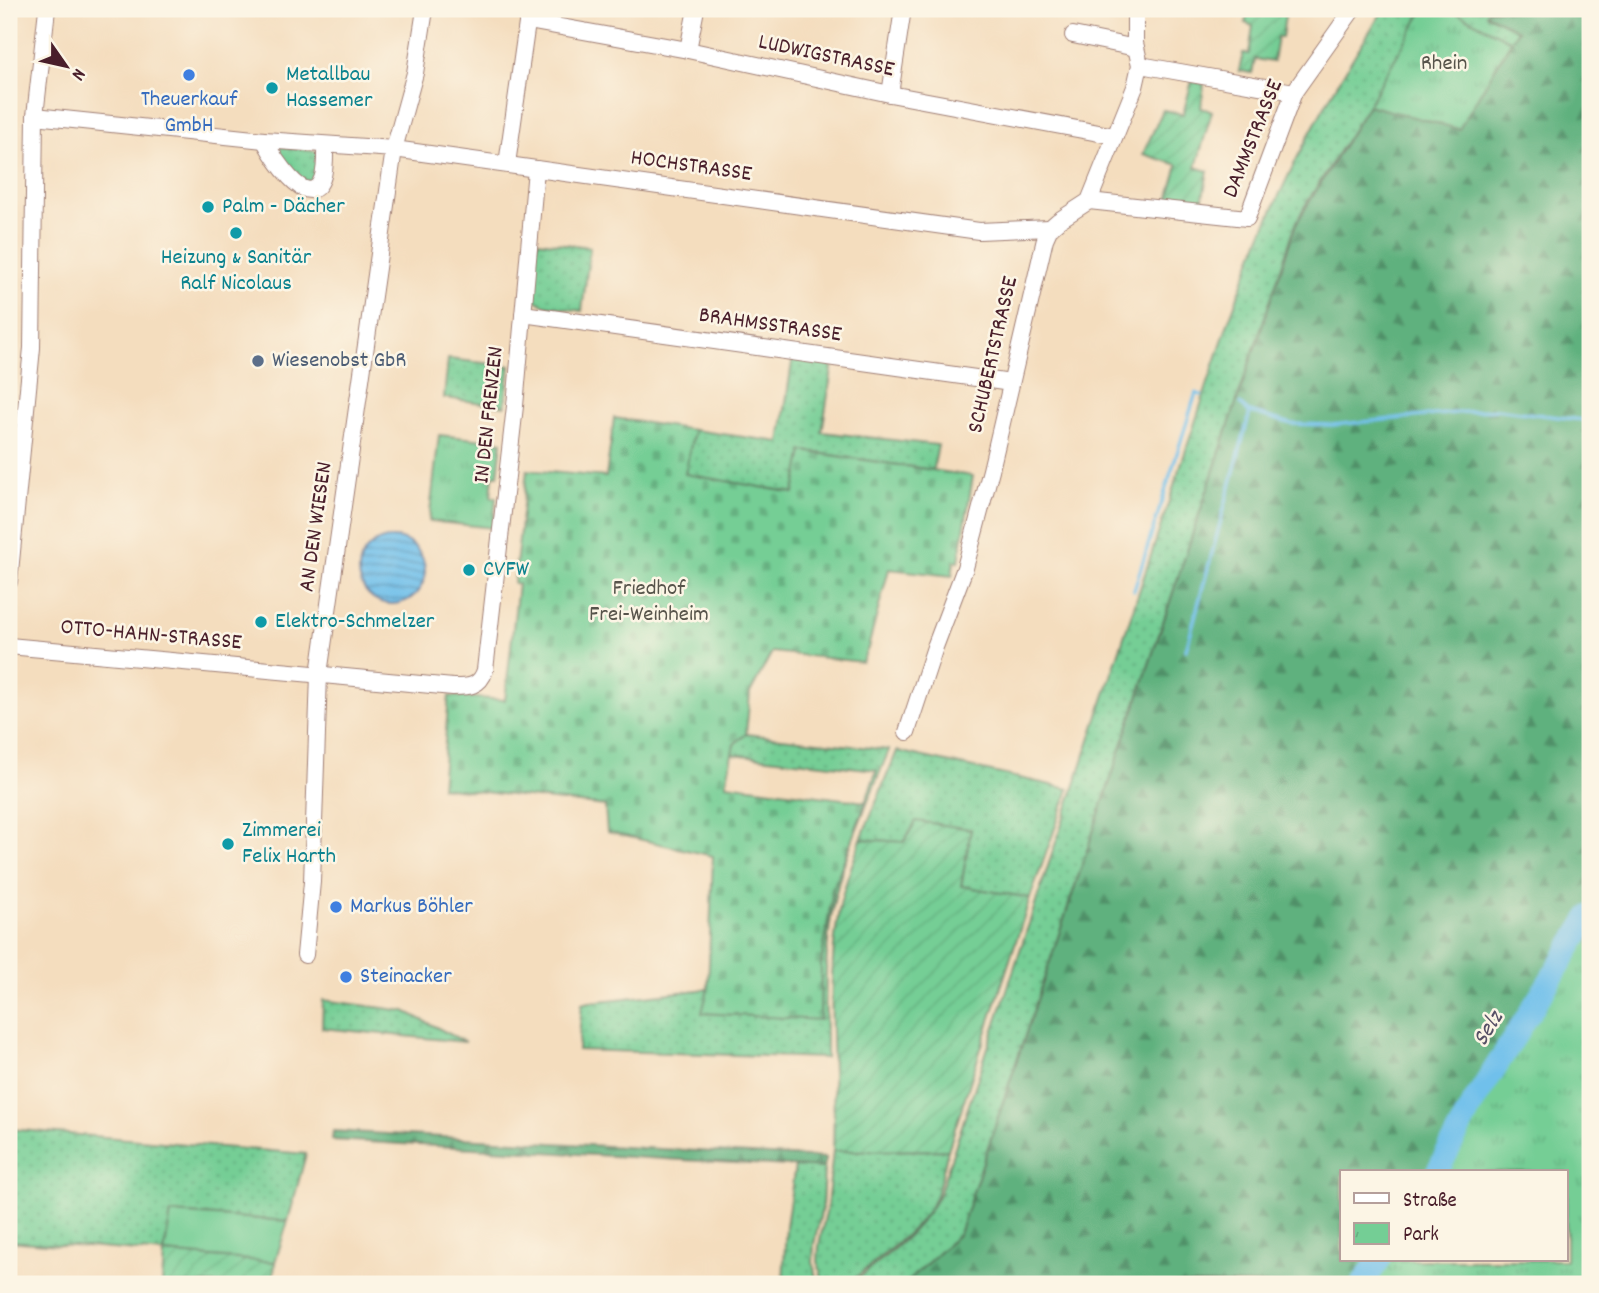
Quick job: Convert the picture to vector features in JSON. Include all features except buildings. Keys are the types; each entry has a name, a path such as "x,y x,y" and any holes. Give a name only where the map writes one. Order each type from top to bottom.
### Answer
{"street":[{"path":"9,582 32,348 35,116 47,9"},
{"path":"688,50 696,9"},
{"path":"890,94 903,9"},
{"path":"1050,228 1090,201 1135,87 1140,65 1136,48 1135,9"},
{"name":"DAMMSTRASSE","path":"1090,201 1247,218 1294,92 1353,9"},
{"path":"507,164 529,15"},
{"name":"LUDWIGSTRASSE","path":"529,15 890,94 1115,136"},
{"name":"AN DEN WIESEN","path":"305,955 312,882 319,674 394,149 415,73 424,16"},
{"path":"1073,35 1136,48"},
{"path":"1140,65 1294,92"},
{"name":"HOCHSTRASSE","path":"35,116 264,140 394,149 979,231 1050,228"},
{"path":"264,140 277,164 290,178 307,188 322,180 325,145"},
{"name":"IN DEN FRENZEN","path":"485,666 537,169"},
{"name":"SCHUBERTSTRASSE","path":"908,732 935,647 965,568 1045,239 1050,228"},
{"name":"BRAHMSSTRASSE","path":"523,314 1011,383"},
{"name":"OTTO-HAHN-STRASSE","path":"9,646 467,687 480,681 485,666"}],"green space":[{"path":"1249,9 1286,9 1282,37 1277,37 1273,62 1255,59 1252,73 1239,71 1243,53 1249,54 1253,26 1245,23"},
{"path":"1384,9 1490,9 1487,15 1518,30 1459,129 1368,105 1303,209 959,1234 905,1284 852,1284 912,1231 940,1192 1229,320 1280,192 1336,86"},
{"name":"Rhein","path":"1424,9 1450,9 1511,41 1459,129 1368,105"},
{"path":"1490,9 1590,9 1590,1209 1568,1175 1568,1170 1452,1170 1470,1111 1438,1170 1340,1170 1340,1262 1405,1262 1398,1284 905,1284 959,1234 1296,224 1368,105 1459,128 1518,30 1486,14"},
{"path":"1192,81 1204,84 1201,108 1212,111 1196,167 1208,171 1201,208 1167,204 1178,165 1143,154 1163,110 1183,114"},
{"path":"278,146 318,152 314,180 304,182 278,157"},
{"path":"537,241 590,247 582,311 544,305 533,298"},
{"path":"793,356 833,363 822,432 938,445 933,470 803,451 795,493 684,474 694,430 780,442"},
{"path":"448,359 510,366 505,406 444,398"},
{"name":"Friedhof Frei-Weinheim","path":"614,418 694,430 685,474 794,493 803,451 973,476 959,561 954,561 952,576 889,569 862,662 772,652 750,693 746,734 734,744 726,784 866,802 833,889 821,964 820,1020 702,1013 708,989 713,856 607,832 605,806 441,787 449,696 505,700 518,584 514,583 527,470 606,477"},
{"path":"439,435 502,442 498,475 493,475 491,497 496,497 493,528 429,521"},
{"path":"746,734 889,750 849,850 836,892 826,967 826,1058 578,1050 582,1003 708,989 703,1013 820,1019 821,964 833,889 877,770 732,754 734,744"},
{"path":"897,751 1069,789 1030,898 961,886 971,829 904,842 861,839"},
{"path":"916,821 971,829 961,886 1030,898 948,1150 833,1151 832,971 843,893 861,839 904,842"},
{"path":"1590,930 1590,1284 1371,1284 1385,1262 1568,1262 1568,1170 1441,1170"},
{"path":"323,1000 405,1011 465,1042 322,1028"},
{"path":"9,1129 306,1154 288,1221 171,1213 164,1253 9,1241"},
{"path":"333,1131 825,1158 824,1168 332,1140"},
{"path":"948,1150 939,1187 923,1218 848,1284 823,1284 818,1261 819,1245 827,1207 833,1151"},
{"path":"795,1166 824,1168 822,1208 814,1244 813,1262 817,1284 783,1284 786,1226"},
{"path":"171,1213 288,1221 275,1262 164,1253"},
{"path":"164,1253 275,1262 273,1284 162,1284"}],"water":[{"path":"392,538 415,548 425,571 415,594 392,604 369,594 359,571 369,548"}],"waterway":[{"path":"1134,590 1196,393 1201,395"},
{"path":"1240,404 1249,412"},
{"path":"1186,650 1250,412 1292,424 1332,425 1496,409 1590,421"},
{"name":"Selz","path":"1438,1170 1472,1105 1590,916"},
{"name":"Selz","path":"1362,1284 1378,1262"}],"place":[{"name":"Theuerkauf GmbH","path":"189,75"},
{"name":"Metallbau Hassemer","path":"272,88"},
{"name":"Palm - Dächer","path":"208,207"},
{"name":"Heizung & Sanitär Ralf Nicolaus","path":"236,233"},
{"name":"Wiesenobst GbR","path":"258,361"},
{"name":"CVFW","path":"469,570"},
{"name":"Elektro-Schmelzer","path":"261,622"},
{"name":"Zimmerei Felix Harth","path":"228,844"},
{"name":"Markus Böhler","path":"336,907"},
{"name":"Steinacker","path":"346,977"}]}
